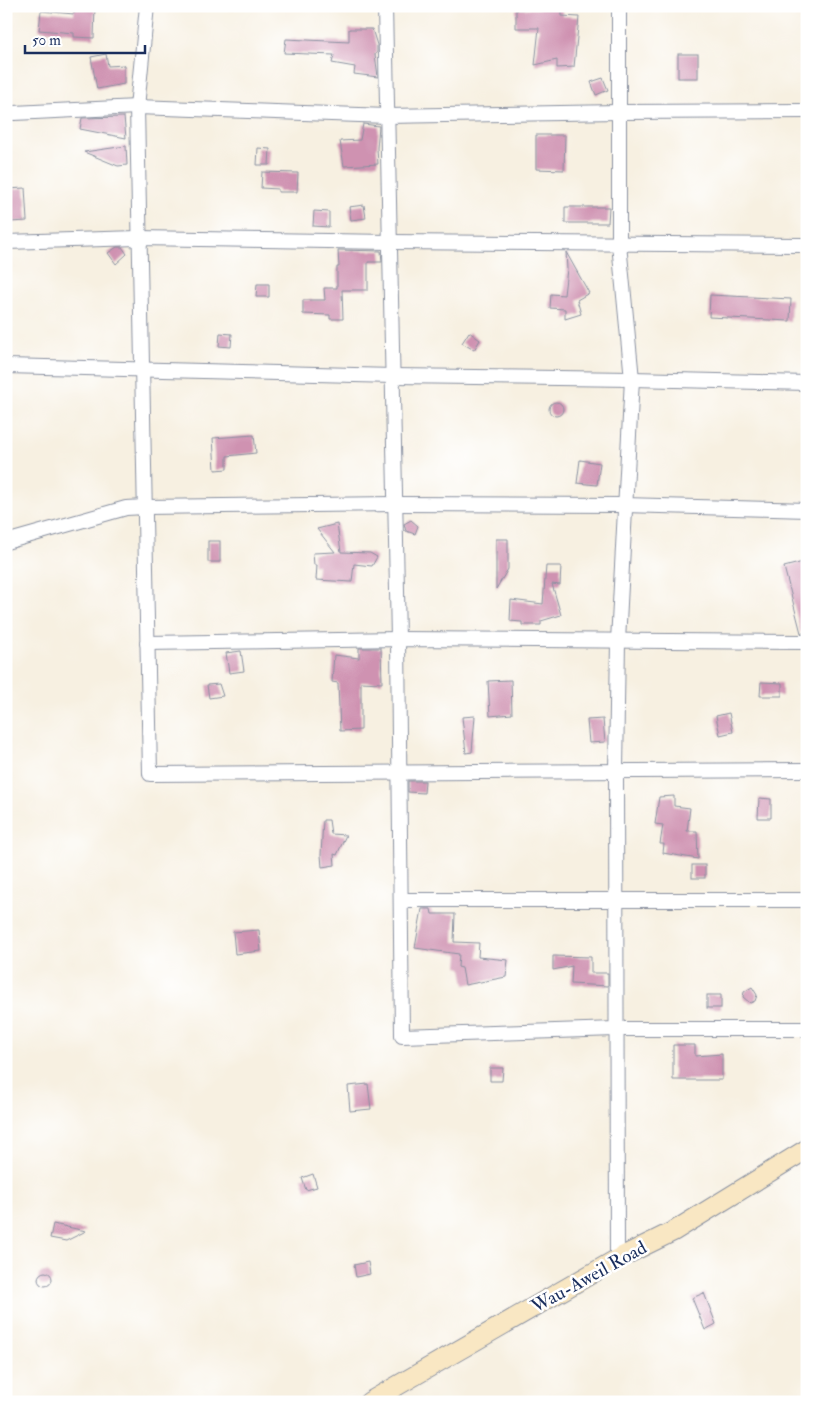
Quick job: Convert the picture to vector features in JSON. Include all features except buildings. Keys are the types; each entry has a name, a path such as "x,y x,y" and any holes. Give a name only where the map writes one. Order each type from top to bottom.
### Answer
{"street":[{"path":"147,6 137,108 138,238 150,774 807,770"},
{"path":"385,6 396,504 402,900 402,1036 616,1029 807,1029"},
{"path":"617,1259 616,770 618,641 632,379 619,244 619,6"},
{"path":"14,112 137,108 387,116 807,111"},
{"path":"6,242 138,238 807,245"},
{"path":"6,366 393,376 807,383"},
{"path":"6,542 126,508 145,507 396,504 624,505 807,510"},
{"path":"147,643 398,639 807,642"},
{"path":"402,900 807,900"},
{"name":"Wau-Aweil Road","path":"369,1402 617,1259 674,1231 807,1149"}]}
